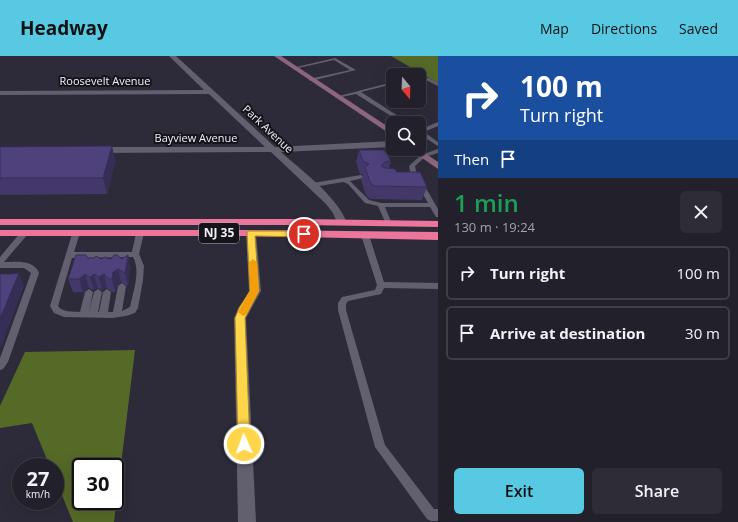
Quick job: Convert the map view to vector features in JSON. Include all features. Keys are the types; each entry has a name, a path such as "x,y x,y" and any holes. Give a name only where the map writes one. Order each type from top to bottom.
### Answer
{"highway":[{"name":"NJ 35","path":"0,222 438,224"},
{"name":"NJ 35","path":"0,233 251,233 438,236"}],"main road":[{"path":"277,56 386,129"},
{"path":"423,156 438,166"}],"street":[{"name":"Park Avenue","path":"172,56 313,186 334,207 342,223"},
{"name":"Roosevelt Avenue","path":"0,93 210,92"},
{"name":"Bayview Avenue","path":"88,150 300,149 386,144"},
{"path":"247,522 240,318 244,308 255,291 251,233"}],"lane":[{"path":"294,68 335,59 354,70 312,80"},
{"path":"426,79 438,85"},
{"path":"336,97 386,85"},
{"path":"357,92 395,116"},
{"path":"426,129 438,124"},
{"path":"426,136 438,144"},
{"path":"426,155 438,151"},
{"path":"423,156 412,166 410,172 438,215"},
{"path":"313,186 361,177"},
{"path":"344,180 350,183 367,202 381,205 432,205"},
{"path":"381,205 389,224"},
{"path":"70,255 98,258 130,257 140,260 134,308 128,313 117,314 64,314 55,308 76,233"},
{"path":"130,257 140,233"},
{"path":"0,262 24,234"},
{"path":"365,235 381,285 378,292 345,299 342,303 342,310 380,447 431,515 438,514"},
{"path":"0,265 30,267 35,273 3,362 0,366"},
{"path":"11,265 16,268 17,276"},
{"path":"381,285 438,286"},
{"path":"117,314 122,286"},
{"path":"89,314 94,292"},
{"path":"103,314 107,292"}],"green space":[{"path":"391,56 438,56 438,83 426,76 426,68 412,68"},
{"path":"135,350 122,458 72,458 72,510 115,510 114,522 73,522 64,500 64,458 46,458 32,423 0,428 0,406 25,352"}],"building":[{"path":"112,146 103,178 0,178 0,147"},
{"path":"359,150 384,150 386,156 388,156 391,161 385,162 381,166 395,169 397,172 420,172 427,187 374,186 370,182 365,167 369,164 363,161"},
{"path":"76,255 86,255 88,258 94,258 96,256 101,259 105,257 109,259 114,255 117,255 122,259 128,255 125,273 118,269 113,272 112,279 109,279 104,274 99,277 94,274 90,277 85,274 79,279 68,279"},
{"path":"19,273 0,319 0,274"}],"slow traffic":[{"path":"243,312 255,291 253,262"}],"route":[{"path":"244,444 240,318 244,308 255,291 251,233 304,234"}]}
